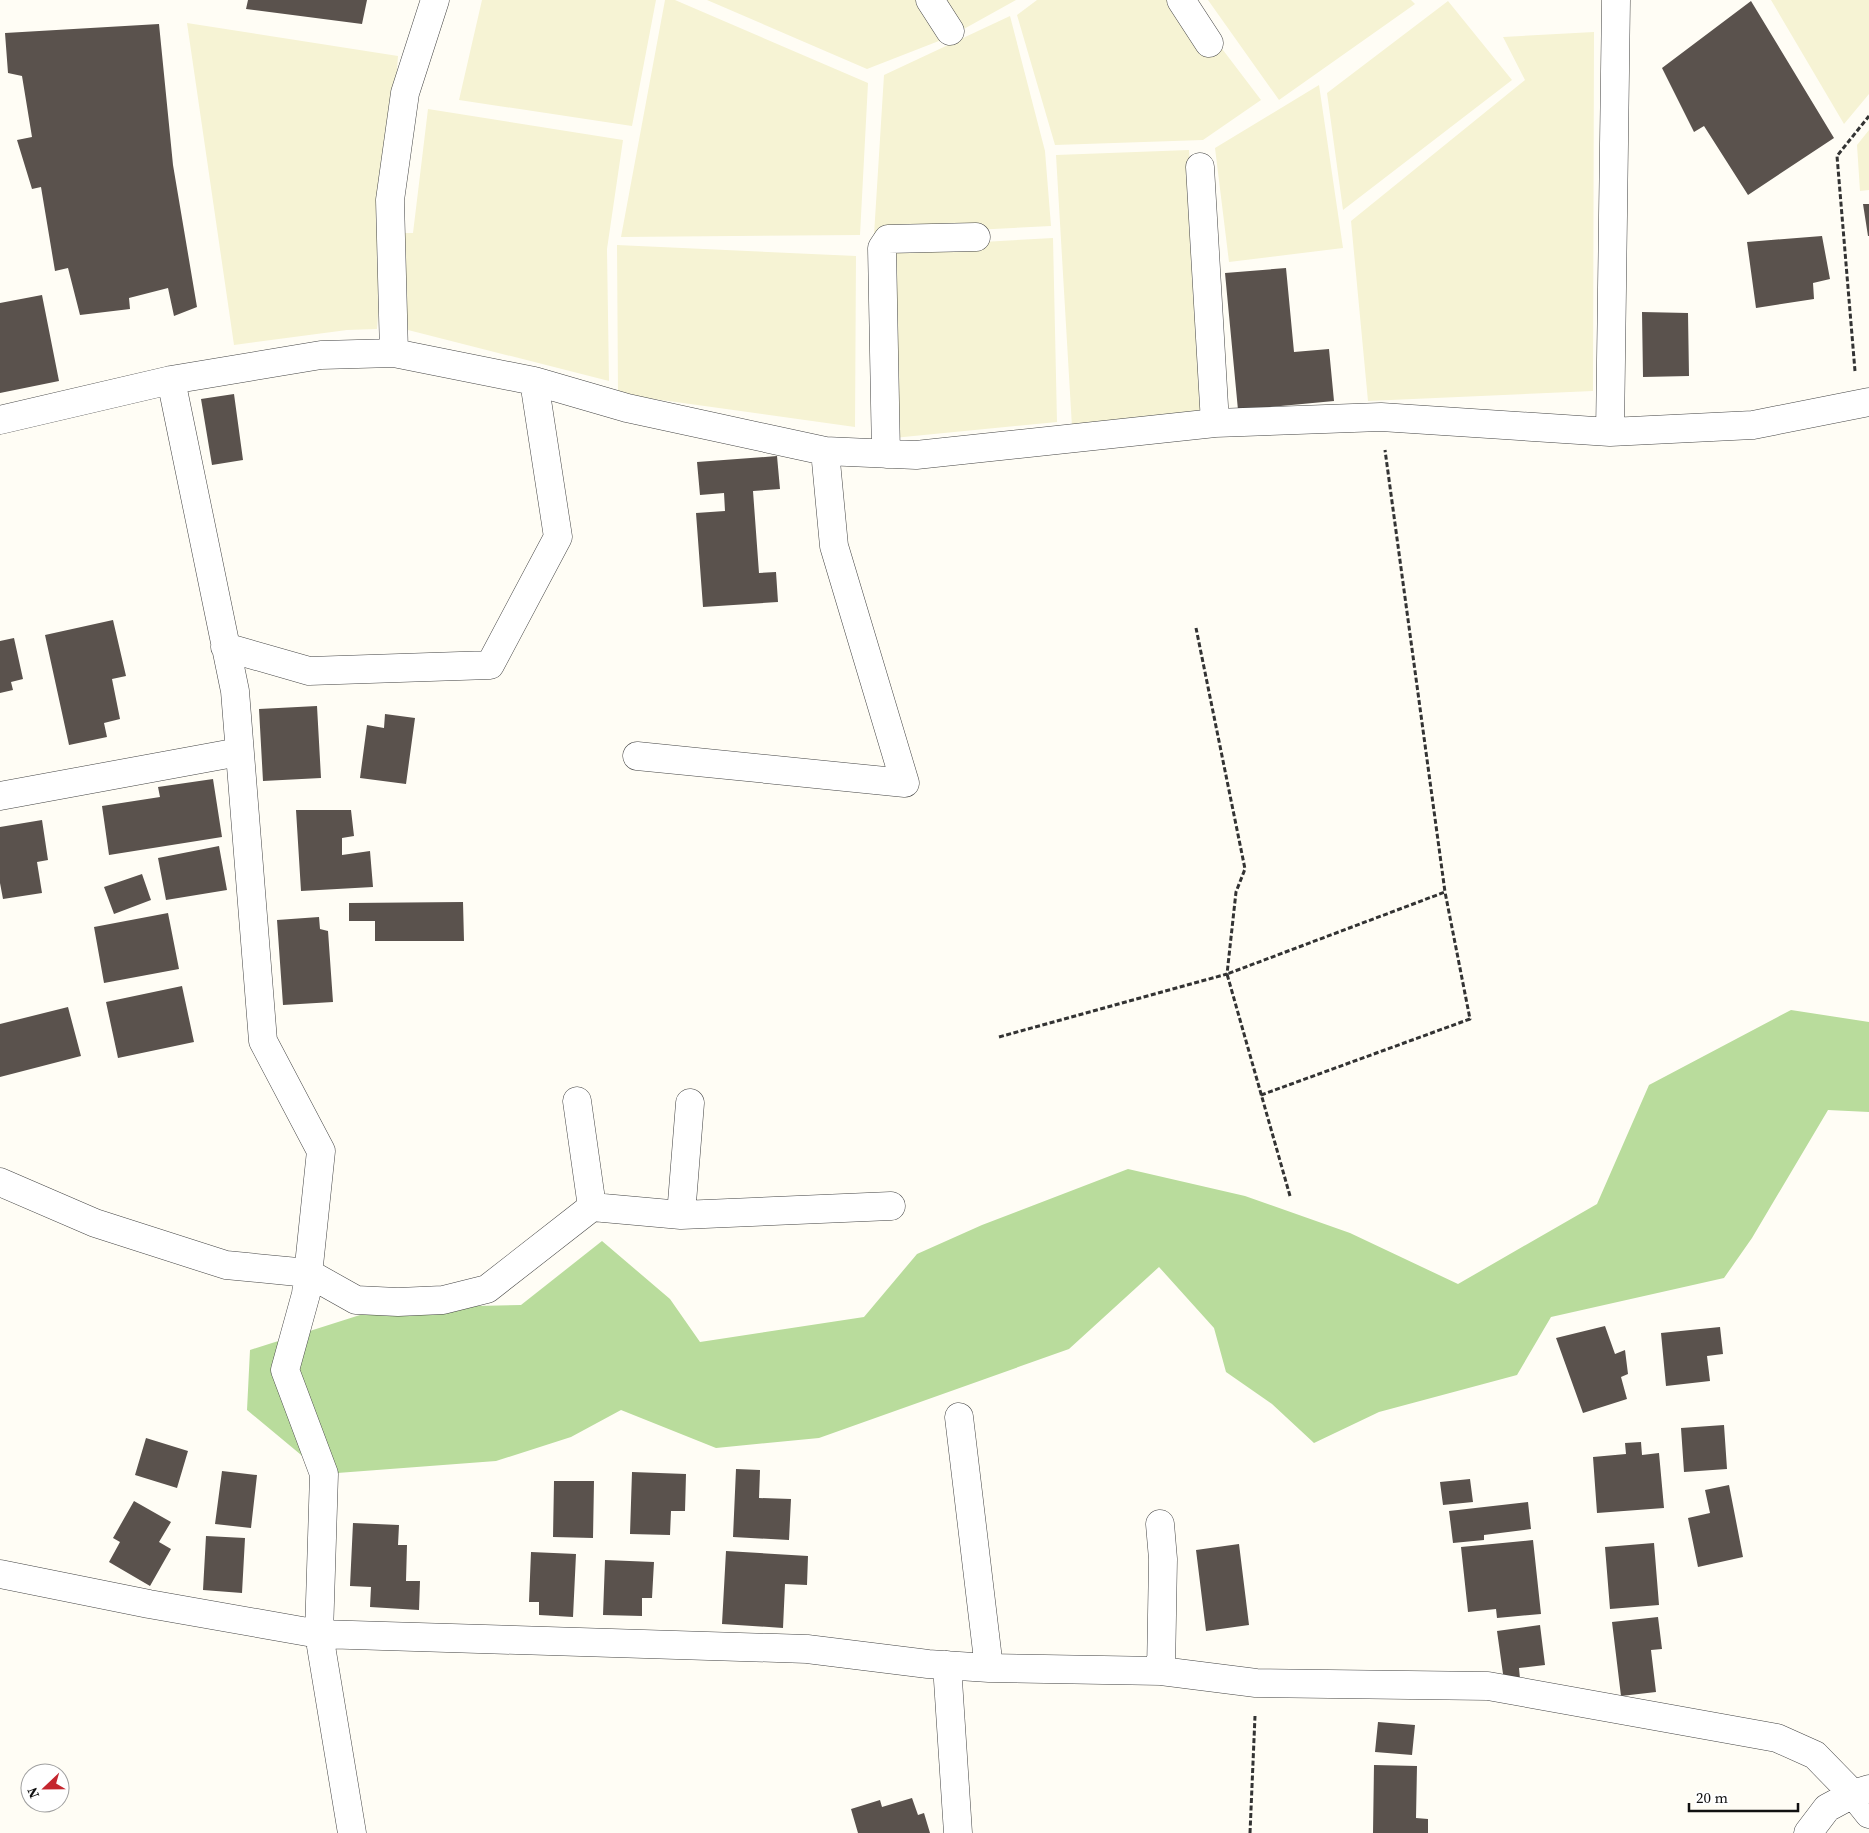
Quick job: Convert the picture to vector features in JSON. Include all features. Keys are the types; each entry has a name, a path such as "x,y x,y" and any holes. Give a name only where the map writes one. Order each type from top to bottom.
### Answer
{"street":[{"path":"394,353 390,200 405,93 435,0"},
{"path":"930,0 950,31"},
{"path":"1181,0 1210,43"},
{"path":"1610,432 1616,0"},
{"path":"1200,167 1215,423"},
{"path":"886,454 882,248 888,239 976,237"},
{"path":"0,420 171,380 321,355 394,353 534,381 627,408 825,451 886,454 916,455 1215,423 1381,417 1610,432 1753,425 1863,403"},
{"path":"171,380 234,691 263,1040 321,1151 306,1294 285,1370 324,1474 319,1634 352,1833"},
{"path":"225,647 309,671 490,664 558,537 534,381"},
{"path":"637,756 905,783 834,546 825,451"},
{"path":"0,796 240,752"},
{"path":"578,1101 592,1207"},
{"path":"681,1215 690,1104"},
{"path":"0,1182 95,1223 226,1264 308,1273 356,1300 398,1302 442,1300 487,1289 592,1207 681,1215 891,1206"},
{"path":"959,1417 989,1668"},
{"path":"1160,1524 1163,1559 1161,1671"},
{"path":"0,1574 149,1604 319,1634 807,1650 989,1668 1161,1671 1256,1683 1488,1686 1777,1738 1815,1755 1864,1799"},
{"path":"947,1665 958,1833"},
{"path":"1808,1833 1826,1808 1864,1799"}],"path":[{"path":"1863,403 1837,156 1869,116"},
{"path":"1261,1095 1470,1019 1445,892 1381,417"},
{"path":"1196,628 1245,870 1236,892 1227,974 1290,1196"},
{"path":"999,1037 1227,974 1445,892"},
{"path":"1250,1833 1256,1683"}],"shaded area":[{"path":"482,0 656,0 632,126 459,100"},
{"path":"665,0 675,0 868,83 860,235 621,237"},
{"path":"707,0 920,0 944,39 867,69"},
{"path":"932,0 1016,0 953,35"},
{"path":"1037,0 1185,0 1261,100 1203,140 1055,145 1017,15"},
{"path":"1208,0 1411,0 1415,4 1279,100"},
{"path":"1771,0 1869,0 1869,94 1844,124"},
{"path":"1448,1 1512,80 1343,210 1327,93"},
{"path":"1010,16 1045,151 1051,226 874,235 884,75"},
{"path":"187,23 398,56 377,329 347,330 234,345"},
{"path":"1594,32 1593,391 1368,401 1351,221 1525,80 1503,37"},
{"path":"1319,85 1343,248 1229,262 1215,148"},
{"path":"428,109 623,140 607,249 609,381 408,330 399,233 413,233"},
{"path":"1869,130 1869,190 1860,191 1857,145"},
{"path":"1189,150 1207,411 1072,427 1056,155"},
{"path":"1053,238 1057,422 873,440 876,248"},
{"path":"617,245 856,256 855,427 618,394"}],"green space":[{"path":"1791,1010 1869,1022 1869,1112 1828,1110 1752,1238 1724,1278 1551,1317 1517,1375 1379,1412 1314,1443 1272,1404 1226,1372 1214,1328 1159,1267 1069,1349 819,1438 716,1448 621,1410 571,1437 496,1461 324,1474 247,1410 250,1350 382,1308 521,1305 602,1241 670,1299 700,1342 864,1317 917,1254 982,1225 1128,1169 1245,1196 1350,1233 1458,1284 1597,1204 1649,1085"}],"building":[{"path":"248,0 367,0 362,24 246,9"},
{"path":"1751,1 1834,138 1748,195 1704,126 1694,132 1662,68"},
{"path":"159,24 173,165 197,307 174,316 168,288 129,298 130,309 80,315 68,268 55,271 41,187 32,189 17,140 32,137 22,76 8,73 5,33"},
{"path":"1863,204 1869,204 1869,236 1868,236"},
{"path":"1822,236 1830,279 1813,283 1814,299 1756,308 1747,242"},
{"path":"1286,268 1294,352 1329,349 1334,401 1238,410 1225,273"},
{"path":"42,295 59,381 0,393 0,303"},
{"path":"1642,312 1688,313 1689,376 1643,377"},
{"path":"234,394 243,460 212,465 201,399"},
{"path":"777,456 780,489 753,491 759,573 776,572 778,602 703,607 696,513 725,511 724,493 700,495 697,462"},
{"path":"113,620 126,676 112,679 120,719 104,723 107,737 69,745 45,635"},
{"path":"14,638 23,679 11,682 13,690 0,693 0,641"},
{"path":"317,706 321,778 263,781 259,709"},
{"path":"385,714 415,718 406,784 360,778 367,725 384,728"},
{"path":"213,779 222,837 109,855 102,806 160,797 158,787"},
{"path":"296,810 351,810 354,836 342,838 342,855 370,851 373,887 301,891"},
{"path":"42,820 48,860 37,862 42,893 3,899 0,883 0,827"},
{"path":"219,846 227,890 166,900 158,858"},
{"path":"142,874 151,900 114,914 104,887"},
{"path":"463,902 464,941 375,941 375,921 349,921 349,903"},
{"path":"168,913 179,969 104,983 94,927"},
{"path":"319,917 320,929 328,931 333,1002 283,1005 277,920"},
{"path":"182,986 194,1042 118,1058 106,1002"},
{"path":"68,1007 81,1056 0,1077 0,1024"},
{"path":"1605,1326 1615,1354 1625,1350 1628,1374 1621,1377 1627,1399 1583,1413 1556,1338"},
{"path":"1720,1327 1723,1354 1707,1356 1710,1381 1666,1386 1661,1333"},
{"path":"1724,1425 1727,1469 1684,1472 1681,1428"},
{"path":"146,1438 188,1451 177,1488 135,1475"},
{"path":"1641,1442 1642,1455 1659,1453 1664,1508 1597,1513 1593,1457 1626,1454 1625,1443"},
{"path":"736,1469 760,1470 759,1498 791,1499 789,1540 733,1537"},
{"path":"222,1471 257,1475 251,1528 215,1524"},
{"path":"632,1472 686,1474 685,1511 671,1511 670,1535 630,1534"},
{"path":"1470,1479 1473,1502 1443,1505 1440,1482"},
{"path":"554,1481 594,1481 593,1538 553,1537"},
{"path":"1729,1485 1743,1557 1698,1567 1688,1518 1710,1513 1705,1490"},
{"path":"134,1501 171,1522 159,1542 171,1549 150,1586 109,1562 120,1542 113,1538"},
{"path":"1528,1502 1531,1529 1484,1535 1484,1540 1453,1543 1449,1511"},
{"path":"353,1523 399,1525 398,1545 407,1545 406,1581 420,1581 419,1610 370,1607 371,1587 350,1586"},
{"path":"206,1536 245,1538 242,1593 203,1590"},
{"path":"1533,1540 1541,1614 1497,1618 1496,1609 1468,1612 1461,1547"},
{"path":"1654,1543 1659,1605 1610,1609 1605,1547"},
{"path":"1239,1544 1249,1625 1206,1631 1196,1550"},
{"path":"726,1551 808,1556 807,1585 785,1584 783,1628 722,1624"},
{"path":"531,1552 576,1554 573,1617 539,1615 539,1602 529,1602"},
{"path":"605,1560 654,1562 652,1598 642,1598 642,1616 603,1615"},
{"path":"1658,1617 1662,1649 1651,1650 1656,1692 1621,1696 1612,1622"},
{"path":"1540,1625 1545,1665 1519,1668 1520,1679 1504,1681 1497,1631"},
{"path":"1378,1722 1415,1725 1412,1755 1375,1752"},
{"path":"1374,1765 1417,1766 1416,1818 1428,1819 1428,1833 1373,1833"},
{"path":"912,1798 918,1815 924,1813 930,1833 858,1833 851,1809 880,1800 882,1807"}]}
